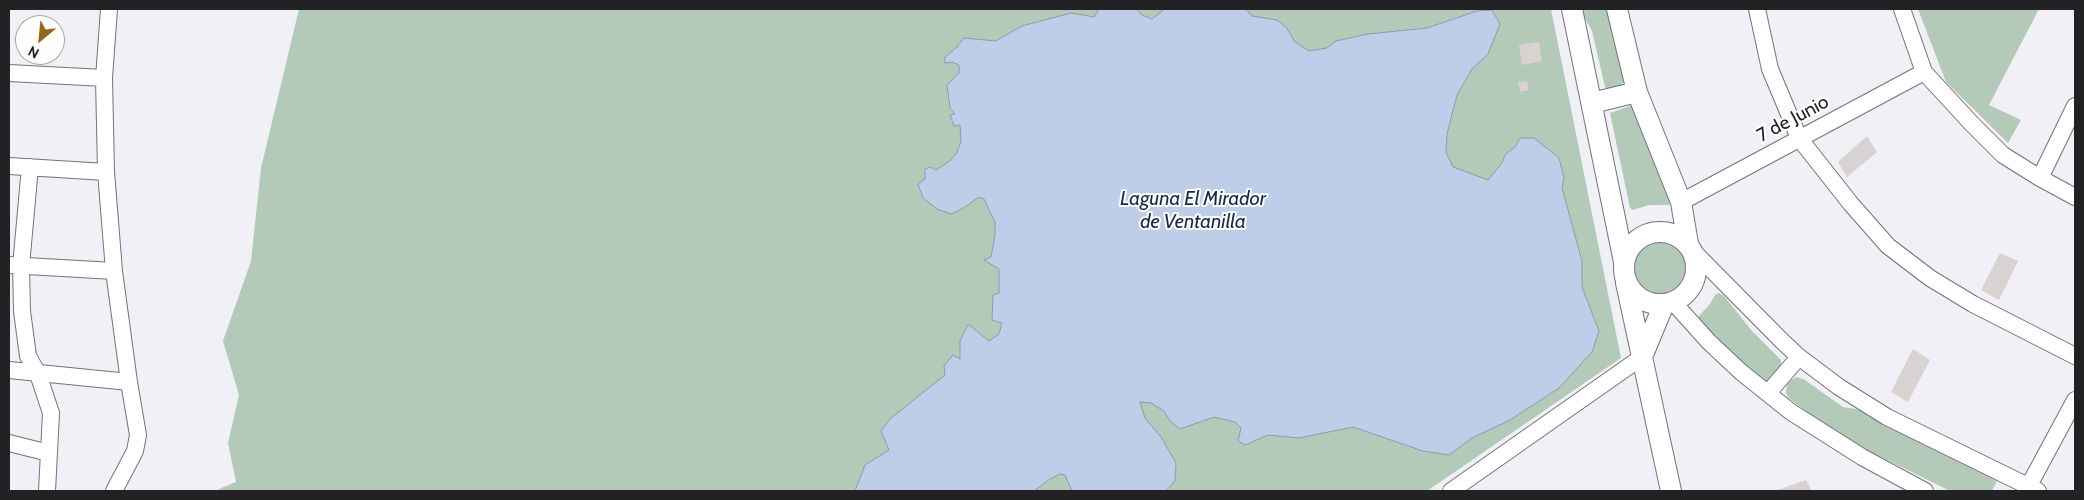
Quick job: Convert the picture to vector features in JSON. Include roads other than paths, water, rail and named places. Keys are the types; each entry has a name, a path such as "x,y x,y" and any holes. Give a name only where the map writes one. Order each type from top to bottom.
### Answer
{"main road":[{"path":"1572,9 1642,358 1671,491"},
{"path":"1617,9 1637,92 1681,202 1691,248 1697,264 1696,276 1692,287 1684,296 1668,303 1643,300 1635,294 1624,269 1628,251 1635,241 1650,233 1668,232 1679,236 1691,248"},
{"path":"1592,102 1637,92"},
{"path":"1642,358 1668,303"}],"street":[{"path":"109,9 104,78 106,172 114,271 128,382 138,435 135,451 114,491"},
{"path":"1757,9 1770,70 1799,138 1851,204 1888,246 1930,278 1973,304 2075,356"},
{"path":"1902,9 1924,72 1972,124 2004,155 2040,178 2075,196"},
{"name":"7 de Junio","path":"1681,202 1924,72"},
{"path":"9,73 104,78"},
{"path":"2040,178 2075,106"},
{"path":"9,166 106,172"},
{"path":"30,167 15,265 28,356 38,374 51,413 47,491"},
{"path":"1691,248 1753,314 1800,357 1839,387 1887,417 2031,490 2075,400"},
{"path":"15,265 114,271"},
{"path":"1668,303 1741,372 1826,436 1925,491"},
{"path":"1768,393 1800,357"},
{"path":"1451,491 1642,358"},
{"path":"9,370 128,382"},
{"path":"9,444 49,453"}],"water":[{"name":"Laguna El Mirador de Ventanilla","path":"1099,9 1136,9 1142,15 1152,19 1165,9 1246,9 1252,16 1277,20 1286,27 1295,42 1309,51 1327,48 1336,41 1368,34 1427,28 1477,11 1492,10 1500,24 1488,54 1472,69 1457,95 1447,134 1446,152 1453,167 1488,180 1502,163 1505,155 1515,147 1520,138 1534,138 1559,158 1564,178 1562,188 1582,261 1582,287 1599,331 1592,352 1559,388 1510,420 1472,438 1449,455 1423,451 1353,427 1299,438 1268,435 1245,445 1238,441 1241,428 1235,422 1214,417 1180,429 1170,421 1164,411 1151,403 1140,402 1145,418 1161,437 1176,463 1175,481 1166,491 1072,491 1065,475 1060,474 1034,491 855,491 865,465 889,450 881,431 890,419 945,375 944,366 953,355 960,359 960,341 968,324 989,341 999,334 1002,323 992,320 993,295 999,293 999,269 984,260 991,257 995,222 984,199 979,197 951,214 937,209 923,198 918,184 925,179 925,169 930,167 936,170 950,161 956,154 961,142 960,125 954,126 950,115 955,114 950,108 947,85 959,73 959,65 952,62 945,63 945,57 964,38 996,41 1022,26 1071,13 1094,17"}]}
